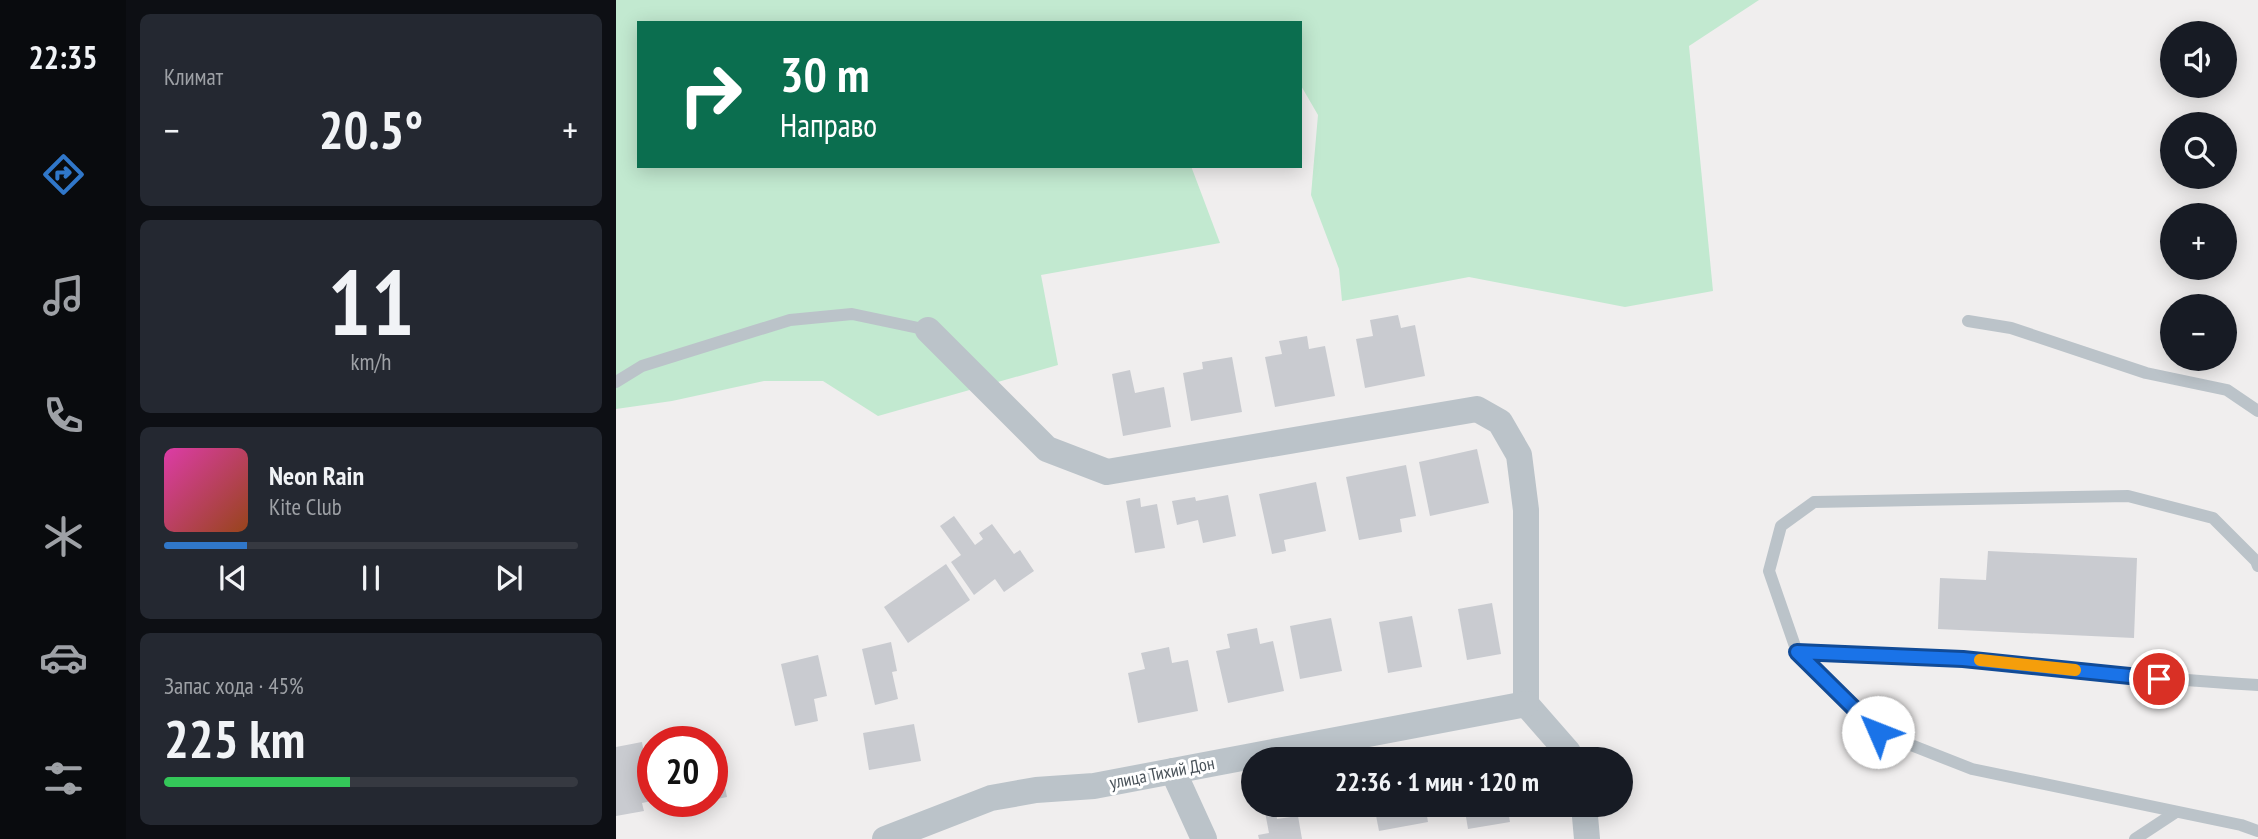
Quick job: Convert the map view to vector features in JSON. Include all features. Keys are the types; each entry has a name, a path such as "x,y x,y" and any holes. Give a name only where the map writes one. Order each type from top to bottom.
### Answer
{"street":[{"path":"928,330 1047,449 1107,472 1477,409 1500,422 1519,455 1526,510 1526,704 1564,747"},
{"name":"улица Тихий Дон","path":"885,839 991,798 1036,790 1094,786 1526,704"},
{"path":"1174,771 1204,839"},
{"path":"1585,817 1587,839"}],"lane":[{"path":"616,382 642,366 790,320 852,314 928,330"},
{"path":"1968,321 2011,328 2146,373 2227,390 2258,411"},
{"path":"2257,560 2213,518 2128,496 1814,502 1781,526 1769,571 1797,652 1878,732 1972,769 2241,825 2258,831"},
{"path":"1797,652 1963,659 2159,679 2258,685"},
{"path":"2135,839 2176,812"}],"green space":[{"path":"616,0 1759,0 1689,46 1713,291 1625,307 1469,277 1342,301 1339,269 1311,195 1318,115 1302,87 1302,21 637,21 637,168 1192,168 1220,243 1041,275 1058,365 878,416 823,381 764,381 672,401 616,409"}],"building":[{"path":"1398,315 1401,328 1415,325 1425,376 1365,388 1356,339 1373,336 1370,320"},
{"path":"1307,336 1309,349 1325,346 1335,396 1275,407 1265,357 1282,354 1279,341"},
{"path":"1232,357 1242,412 1191,421 1183,373 1203,369 1202,362"},
{"path":"1130,370 1135,393 1164,387 1171,427 1123,436 1112,374"},
{"path":"1477,449 1489,503 1430,516 1419,462"},
{"path":"1406,465 1416,516 1400,519 1402,532 1359,540 1346,477"},
{"path":"1316,482 1326,531 1284,540 1286,551 1272,554 1259,494"},
{"path":"1228,495 1236,536 1203,543 1198,520 1177,525 1172,501 1195,497 1196,501"},
{"path":"1140,498 1141,507 1157,504 1165,548 1135,553 1126,501"},
{"path":"954,516 975,545 983,539 979,533 992,524 1014,554 1020,550 1034,571 1004,592 995,579 974,595 951,562 961,555 940,526"},
{"path":"1988,551 2137,558 2134,638 1938,629 1940,578 1986,580"},
{"path":"946,564 970,600 908,643 884,607"},
{"path":"1492,603 1501,654 1467,660 1458,609"},
{"path":"1412,616 1422,667 1388,673 1379,622"},
{"path":"1331,618 1342,671 1300,679 1290,626"},
{"path":"1257,628 1260,644 1273,641 1284,691 1228,703 1216,651 1230,648 1227,634"},
{"path":"891,642 897,671 892,672 898,699 875,705 862,649"},
{"path":"1169,647 1172,663 1188,660 1198,711 1138,723 1128,673 1145,669 1141,653"},
{"path":"818,655 827,696 814,699 818,721 795,726 781,664"},
{"path":"914,724 921,761 869,770 863,733"},
{"path":"637,743 637,812 616,816 616,747"},
{"path":"1266,817 1298,817 1302,839 1259,839 1258,835 1269,833"},
{"path":"1376,817 1427,817 1428,822 1379,831"},
{"path":"1466,817 1509,817 1510,822 1468,829"}],"slow traffic":[{"path":"1980,660 2075,670"}],"route":[{"path":"1878,732 1797,652 1963,659 2159,679"}]}
